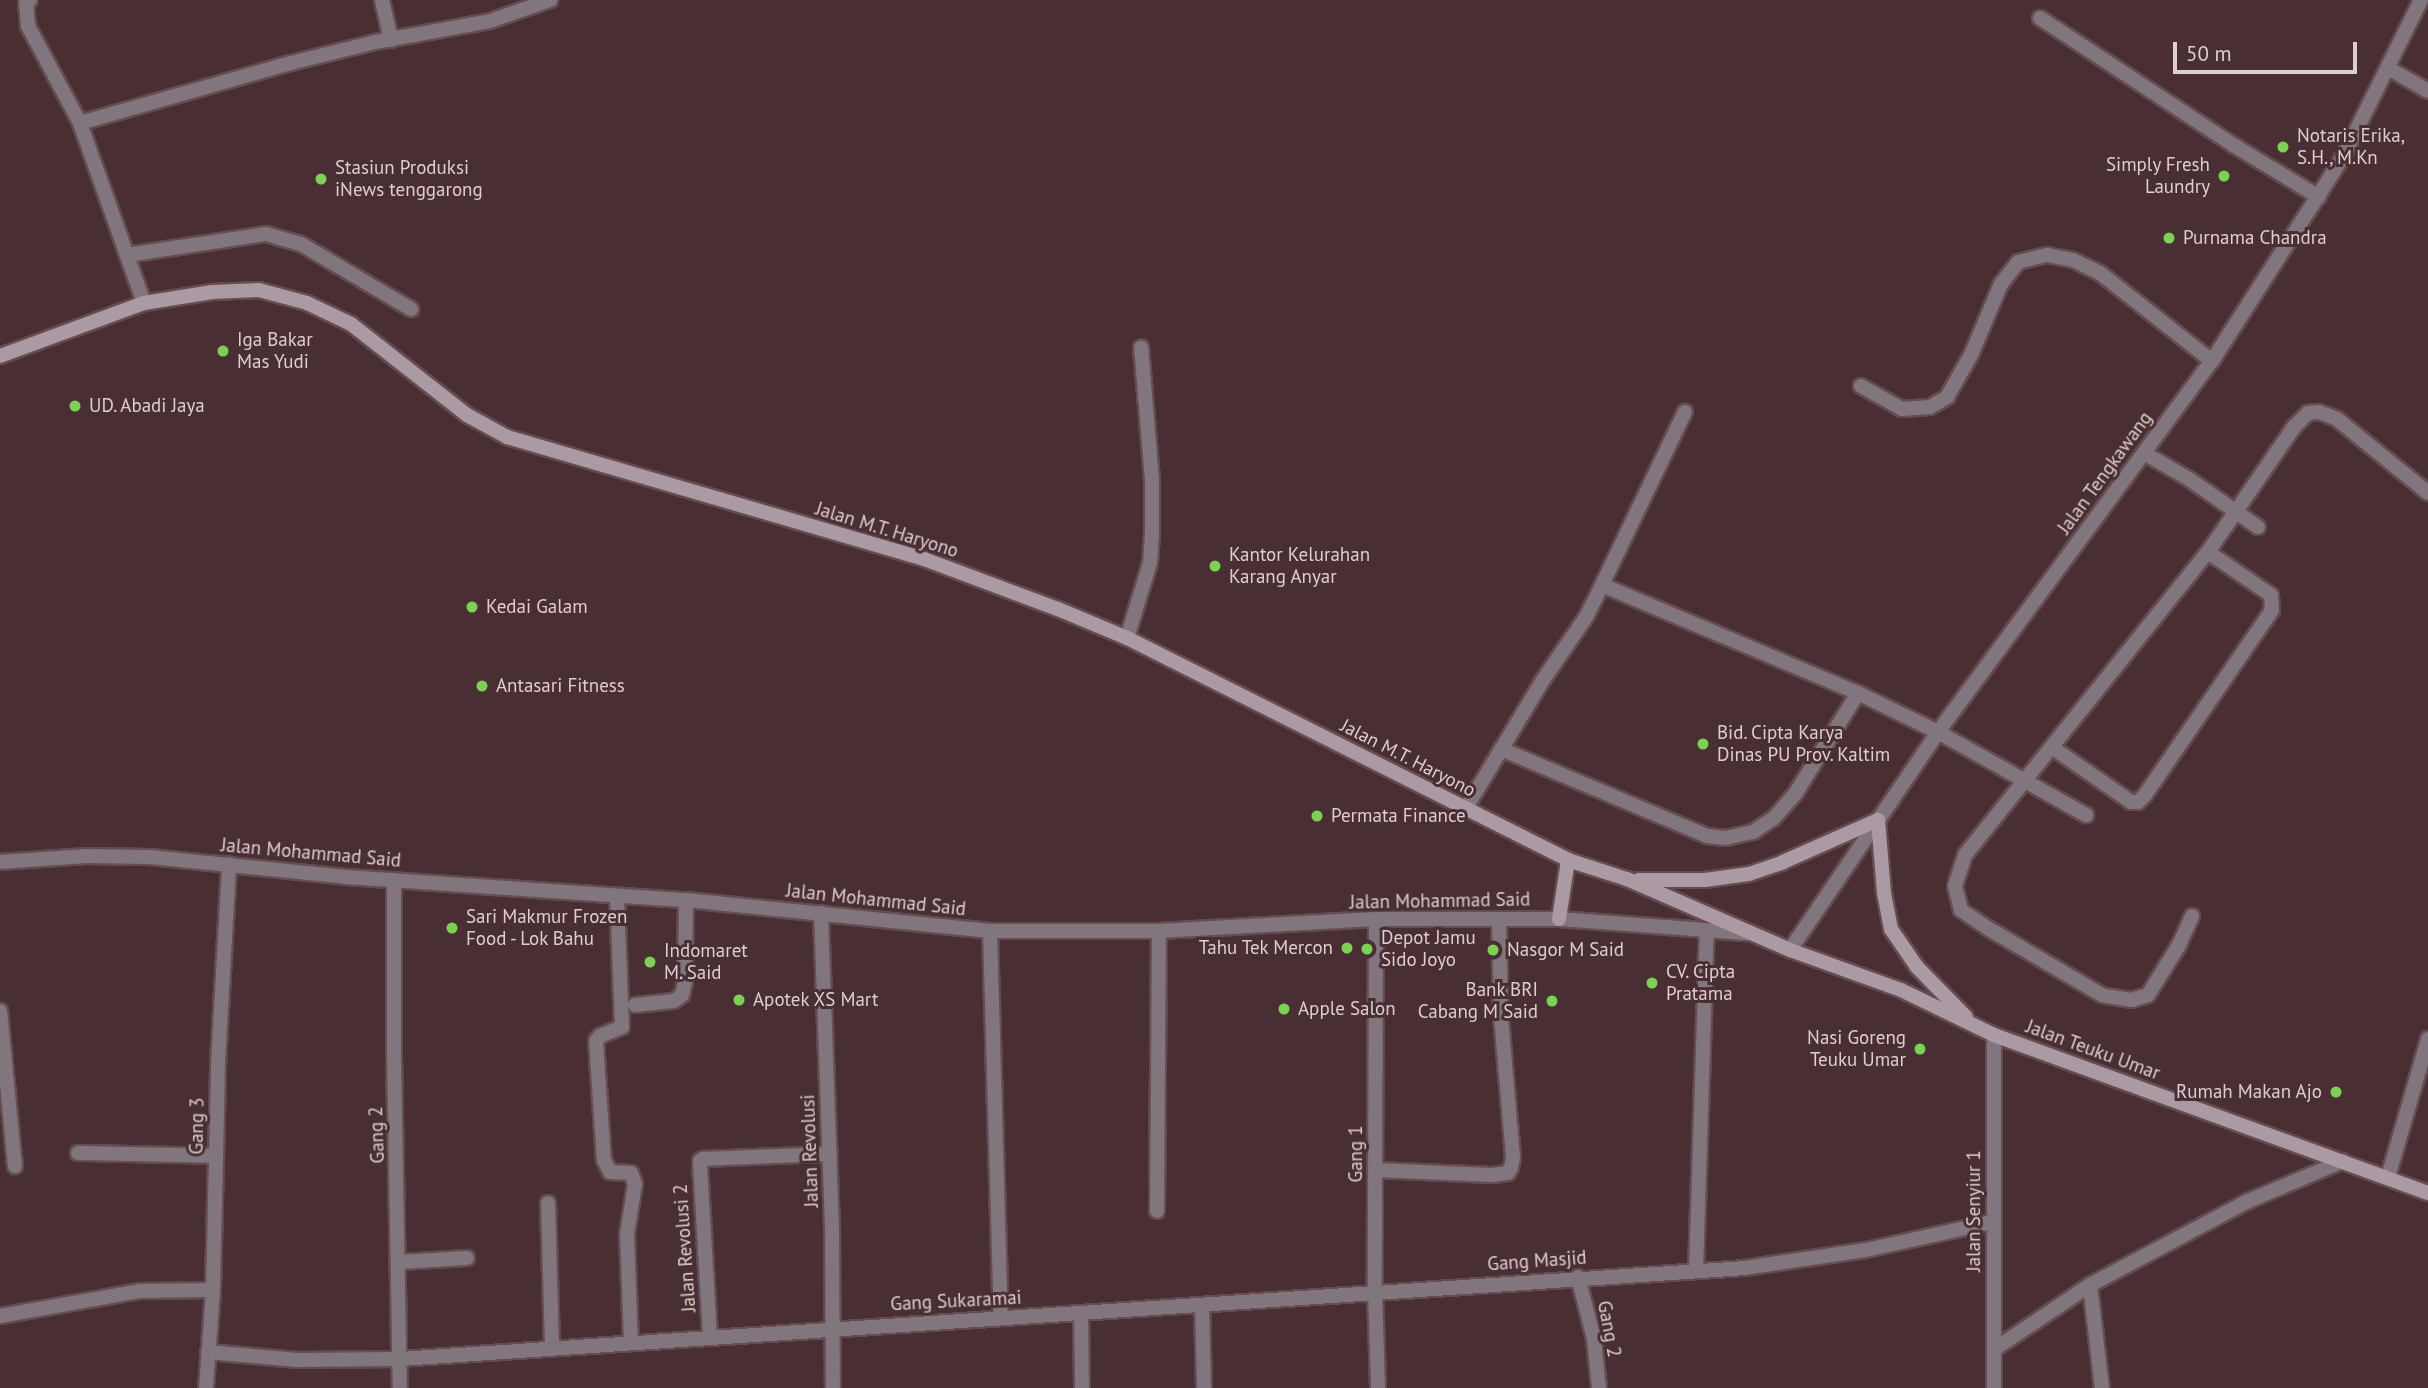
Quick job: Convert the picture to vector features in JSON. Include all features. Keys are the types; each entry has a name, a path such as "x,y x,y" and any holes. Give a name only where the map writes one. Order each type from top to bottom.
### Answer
{"main road":[{"name":"Jalan M.T. Haryono","path":"0,356 144,303 212,292 259,290 307,303 351,324 467,415 507,437 924,559 1127,638 1568,860 1627,879 1749,933"},
{"path":"1627,879 1705,880 1749,874 1878,820 1884,893 1891,929 1917,967 1973,1025"},
{"path":"1559,919 1568,860"},
{"name":"Jalan Teuku Umar","path":"1749,933 1901,990 1994,1035 2428,1193"}],"street":[{"path":"30,0 26,3 29,26 80,123 144,303"},
{"path":"382,0 391,40"},
{"path":"80,123 291,63 490,21 550,0"},
{"name":"Jalan Tengkawang","path":"1790,950 1938,732 2212,361 2319,197 2421,0"},
{"path":"2040,18 2235,146 2319,197"},
{"path":"2388,68 2428,91"},
{"path":"127,255 266,234 301,244 411,309"},
{"path":"1861,386 1902,408 1930,407 1947,397 1970,355 2001,284 2018,262 2047,255 2073,260 2100,273 2212,361"},
{"path":"1127,638 1150,563 1152,536 1152,480 1141,347"},
{"path":"1466,808 1501,748 1586,617 1685,412"},
{"path":"2192,916 2179,945 2148,995 2132,1000 2102,995 1961,909 1955,886 1965,855 2028,780 2208,552 2294,427 2308,413 2319,412 2337,419 2428,493"},
{"path":"2144,453 2189,479 2258,527"},
{"path":"2053,748 2131,802 2137,802 2145,795 2272,610 2271,595 2208,552"},
{"path":"1602,585 1858,693 1938,732 2087,815"},
{"path":"1501,748 1707,836 1726,838 1753,832 1774,818 1795,794 1858,693"},
{"name":"Jalan Mohammad Said","path":"0,862 87,856 150,857 394,880 686,900 989,931 1159,931 1376,919 1559,919 1749,933"},
{"name":"Gang 3","path":"206,1388 213,1290 229,864"},
{"name":"Gang 2","path":"394,880 400,1388"},
{"path":"617,897 622,1027 600,1036 596,1041 604,1160 611,1172 631,1173 635,1184 627,1234 631,1342"},
{"path":"635,1005 674,1001 682,995 685,982 686,900"},
{"name":"Jalan Revolusi","path":"821,913 830,1154 833,1388"},
{"name":"Gang 1","path":"1376,919 1375,1291 1378,1388"},
{"path":"1375,1170 1502,1174 1511,1168 1513,1157 1501,1016 1499,919"},
{"path":"1696,1271 1707,930"},
{"path":"989,931 1001,1317"},
{"path":"1157,1211 1159,931"},
{"path":"0,1011 15,1166"},
{"name":"Jalan Senyiur 1","path":"1994,1035 1994,1388"},
{"path":"2388,1177 2428,1039"},
{"path":"78,1153 216,1156"},
{"name":"Jalan Revolusi 2","path":"710,1337 700,1161 830,1154"},
{"path":"1996,1348 2090,1285 2246,1202 2343,1161"},
{"path":"548,1203 552,1348"},
{"name":"Gang Masjid","path":"1081,1314 1375,1291 1744,1268 1866,1250 1992,1222"},
{"path":"399,1262 467,1258"},
{"name":"Gang 2","path":"1578,1277 1594,1339 1600,1388"},
{"path":"2090,1285 2102,1388"},
{"path":"0,1316 141,1291 213,1290"},
{"path":"1202,1305 1204,1388"},
{"path":"1081,1314 1082,1388"},
{"name":"Gang Sukaramai","path":"208,1352 298,1360 400,1359 833,1328 1081,1314"}],"place":[{"name":"Notaris Erika, S.H., M.Kn","path":"2283,147"},
{"name":"Simply Fresh Laundry","path":"2224,176"},
{"name":"Stasiun Produksi iNews tenggarong","path":"321,179"},
{"name":"Purnama Chandra","path":"2169,238"},
{"name":"Iga Bakar Mas Yudi","path":"223,351"},
{"name":"UD. Abadi Jaya","path":"75,406"},
{"name":"Kantor Kelurahan Karang Anyar","path":"1215,566"},
{"name":"Kedai Galam","path":"472,607"},
{"name":"Antasari Fitness","path":"482,686"},
{"name":"Bid. Cipta Karya Dinas PU Prov. Kaltim","path":"1703,744"},
{"name":"Permata Finance","path":"1317,816"},
{"name":"Sari Makmur Frozen Food - Lok Bahu","path":"452,928"},
{"name":"Tahu Tek Mercon","path":"1347,948"},
{"name":"Depot Jamu Sido Joyo","path":"1367,949"},
{"name":"Nasgor M Said","path":"1493,950"},
{"name":"Indomaret M. Said","path":"650,962"},
{"name":"CV. Cipta Pratama","path":"1652,983"},
{"name":"Apotek XS Mart","path":"739,1000"},
{"name":"Bank BRI Cabang M Said","path":"1552,1001"},
{"name":"Apple Salon","path":"1284,1009"},
{"name":"Nasi Goreng Teuku Umar","path":"1920,1049"},
{"name":"Rumah Makan Ajo","path":"2336,1092"}]}
